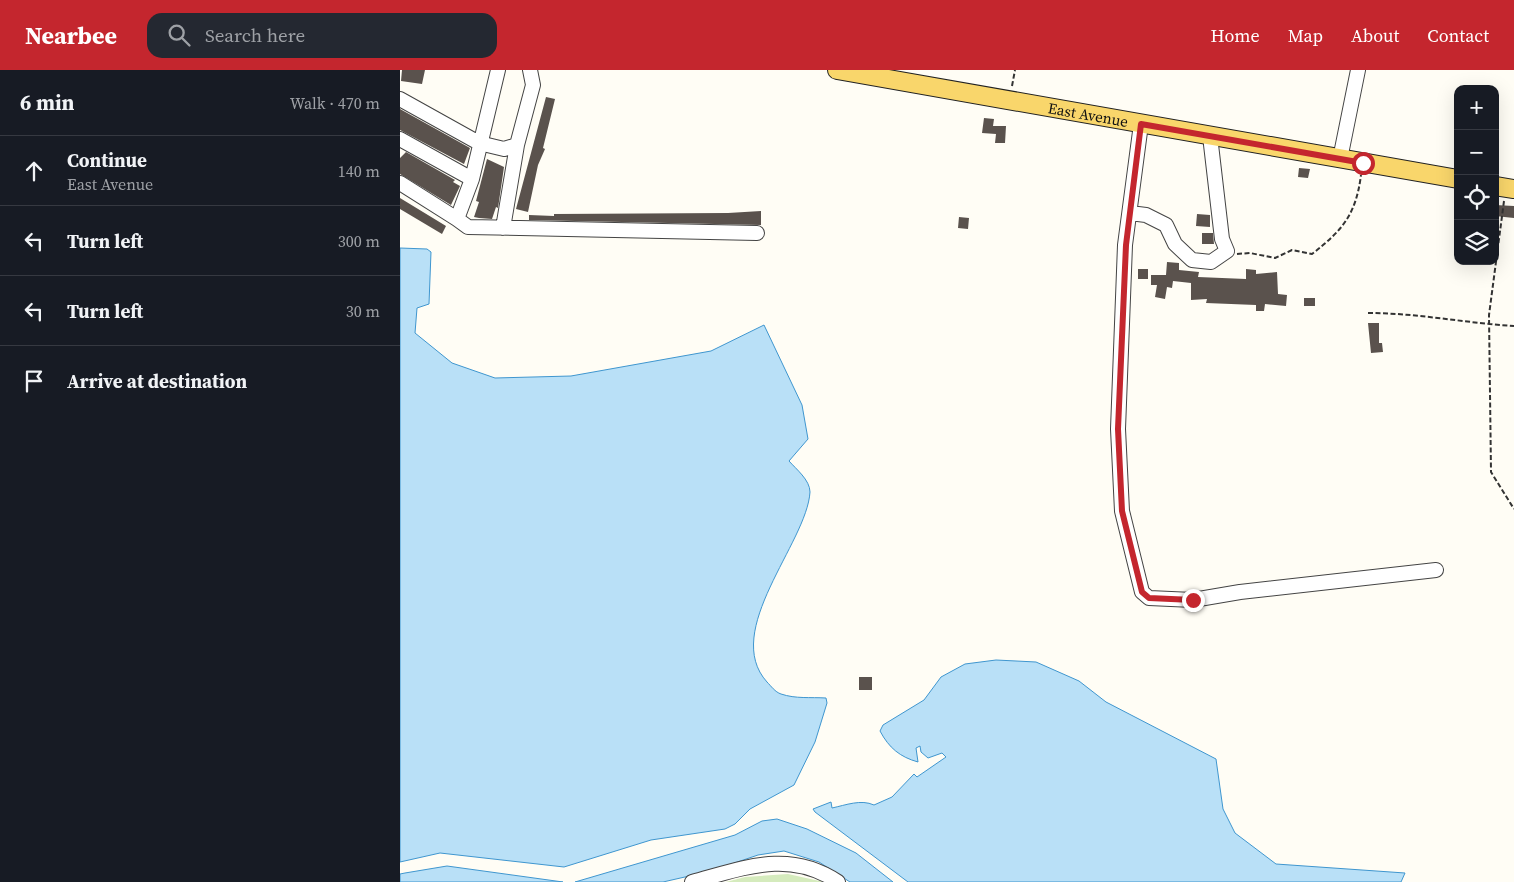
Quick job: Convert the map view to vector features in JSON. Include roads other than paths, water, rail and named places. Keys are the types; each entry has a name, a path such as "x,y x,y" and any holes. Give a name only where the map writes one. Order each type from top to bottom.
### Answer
{"main road":[{"name":"East Avenue","path":"837,70 1454,178"}],"street":[{"path":"457,219 472,179 479,143 498,70"},
{"path":"503,228 518,145 533,85 530,70"},
{"path":"1340,159 1358,70"},
{"path":"400,99 479,143 504,149 518,145"},
{"path":"1141,124 1126,245 1118,429 1122,511 1142,592 1149,598 1193,600 1240,592 1436,570"},
{"path":"1130,213 1146,215 1166,225 1175,244 1192,260 1211,262 1227,251 1222,239 1210,136"},
{"path":"400,139 472,179"},
{"path":"400,183 468,227 757,233"},
{"path":"692,882 763,863 786,863 807,867 838,882"}],"water":[{"path":"400,248 427,249 431,252 429,304 417,308 415,333 452,363 495,378 571,376 711,351 764,325 802,405 808,439 789,461 808,483 810,492 805,513 796,536 770,587 760,613 754,638 756,661 767,682 779,693 787,696 826,698 827,703 815,742 794,785 750,809 735,824 725,829 651,840 564,867 440,853 400,862"},
{"path":"996,660 1036,662 1079,681 1106,702 1216,759 1223,809 1235,833 1276,864 1405,873 1401,882 908,882 813,809 831,802 832,808 859,803 874,805 892,797 914,774 917,777 946,757 942,753 928,758 921,752 920,746 916,748 918,762 912,760 896,751 880,731 883,725 924,700 941,677 965,664"},
{"path":"777,819 807,829 856,853 893,882 850,882 819,862 784,851 758,855 711,871 663,882 575,882 735,835 762,821"},
{"path":"447,866 563,882 400,882 400,874"}]}
